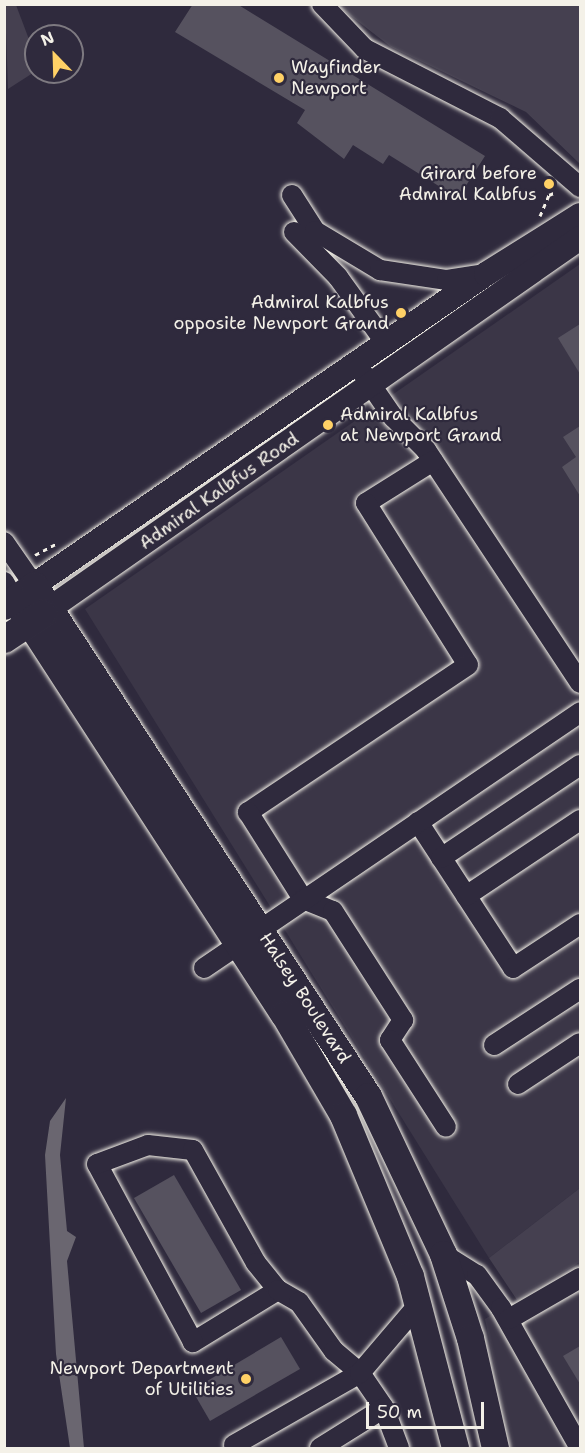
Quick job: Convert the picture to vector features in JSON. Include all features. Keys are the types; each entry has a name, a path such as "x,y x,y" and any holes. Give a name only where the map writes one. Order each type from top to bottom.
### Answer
{"highway":[{"name":"Halsey Boulevard","path":"14,593 39,616 249,936 368,1096 443,1254 473,1347 495,1449"},
{"name":"Admiral Kalbfus Road","path":"4,639 39,616"},
{"name":"Halsey Boulevard","path":"249,936 342,1115 391,1222 419,1304 455,1449"}],"main road":[{"name":"Admiral Kalbfus Road","path":"14,593 486,274 580,215"},
{"name":"Admiral Kalbfus Road","path":"39,616 580,238"}],"street":[{"path":"322,4 364,49 500,118 561,176 580,187"},
{"path":"292,195 315,231 380,270 447,280 486,274"},
{"path":"294,232 338,277 385,342"},
{"path":"356,362 433,461 580,683"},
{"path":"433,461 366,503 468,665 248,812 303,899 333,911 403,1020 390,1040 446,1127"},
{"path":"4,542 14,593"},
{"path":"204,968 580,712"},
{"path":"441,858 580,765"},
{"path":"466,896 580,820"},
{"path":"418,822 513,968 580,924"},
{"path":"494,1045 580,989"},
{"path":"518,1084 580,1043"},
{"path":"278,1290 193,1342 97,1164 148,1145 193,1150 256,1263 278,1290 299,1302 334,1351 360,1373 384,1408 399,1449"},
{"path":"443,1254 477,1275 509,1319 580,1449"},
{"path":"509,1319 580,1278"},
{"path":"234,1445 360,1373 419,1304"},
{"path":"320,1449 384,1408"}],"shaded area":[{"path":"5,4 16,5 24,26 24,79 8,89"},
{"path":"337,5 580,5 580,164 526,112 391,47"},
{"path":"580,264 580,1188 489,1258 85,609"},
{"path":"66,1098 60,1155 67,1231 76,1237 67,1261 84,1448 70,1448 56,1354 45,1155 50,1121"},
{"path":"580,1188 580,1262 517,1300 489,1258"},
{"path":"580,1262 580,1448 511,1448 485,1319"}],"building":[{"path":"193,4 237,4 485,156 458,198 389,155 383,164 353,145 344,159 297,123 305,110 175,32"},
{"path":"580,324 580,374 558,338"},
{"path":"580,426 580,496 562,467 576,457 563,437"},
{"path":"174,1175 241,1290 201,1313 134,1198"},
{"name":"Newport Department of Utilities","path":"281,1337 300,1369 210,1421 192,1390"},
{"path":"580,1346 580,1384 563,1356"}],"place":[{"name":"Wayfinder Newport","path":"279,78"},
{"name":"Girard before Admiral Kalbfus","path":"549,184"},
{"name":"Admiral Kalbfus opposite Newport Grand","path":"401,313"},
{"name":"Admiral Kalbfus at Newport Grand","path":"328,425"},
{"name":"Newport Department of Utilities","path":"246,1379"}]}
